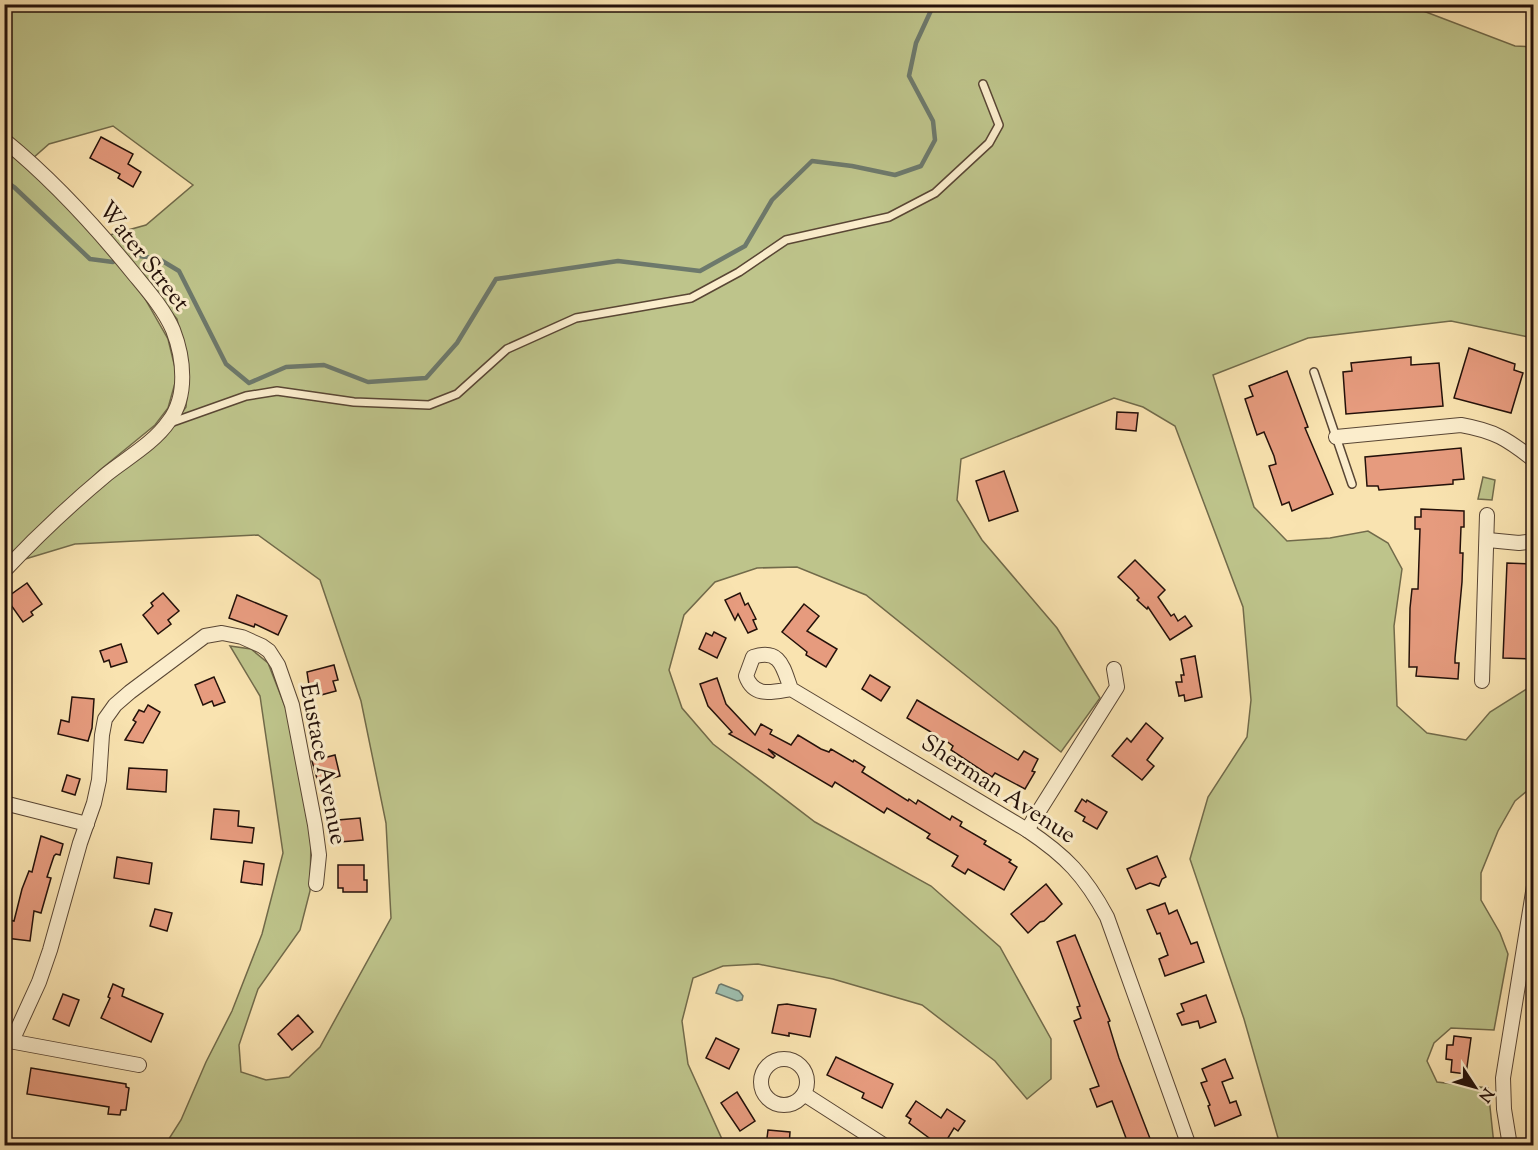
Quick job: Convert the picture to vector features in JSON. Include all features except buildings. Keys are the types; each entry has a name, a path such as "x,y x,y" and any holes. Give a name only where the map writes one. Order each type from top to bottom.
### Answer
{"street":[{"name":"Water Street","path":"4,140 26,157 93,224 164,314 178,346 182,371 179,406 168,424 79,499 4,571"},
{"path":"1335,437 1461,425 1505,438 1533,460"},
{"path":"1482,681 1487,515"},
{"path":"1488,540 1519,543 1533,541"},
{"name":"Eustace Avenue","path":"8,1041 26,1011 46,961 94,803 99,780 105,719 115,705 205,636 222,633 242,637 262,646 278,665 292,705 316,835 319,855 316,884"},
{"path":"1027,830 1117,687 1114,669"},
{"name":"Sherman Avenue","path":"791,689 1027,830 1053,847 1079,872 1107,917 1190,1146"},
{"path":"4,803 87,824"},
{"path":"1510,1146 1504,1109 1503,1078 1533,886"},
{"path":"8,1041 139,1065"},
{"path":"804,1094 885,1146"}],"lane":[{"path":"168,424 246,396 277,391 354,402 429,405 457,394 507,349 576,318 691,298 739,272 786,240 889,217 935,194 989,143 999,125 983,84"},
{"path":"1314,372 1352,484"}],"green space":[{"path":"1405,4 1515,46 1533,47 1533,338 1451,321 1308,338 1213,375 1254,507 1287,541 1330,538 1368,531 1388,543 1402,569 1394,626 1397,706 1427,733 1466,740 1490,712 1533,685 1533,786 1515,801 1498,831 1481,873 1481,900 1500,933 1508,954 1494,1030 1451,1028 1434,1043 1427,1061 1437,1082 1488,1088 1494,1145 1280,1145 1244,1019 1190,859 1208,797 1247,737 1251,700 1243,607 1175,426 1143,407 1114,398 961,459 957,500 982,540 1057,628 1100,698 1061,752 866,595 797,567 757,568 715,582 684,615 669,670 682,708 713,744 815,822 931,886 1000,947 1051,1039 1051,1079 1027,1099 995,1061 922,1005 833,979 758,964 723,966 693,978 682,1021 688,1064 722,1139 728,1145 165,1145 181,1120 206,1062 232,1011 262,934 283,853 260,696 230,646 251,649 268,663 288,714 311,840 310,891 300,930 258,989 239,1045 241,1072 266,1080 289,1077 320,1047 391,918 386,823 361,701 320,580 258,535 75,544 22,560 58,524 122,467 165,437 186,407 189,371 177,319 110,235 146,225 193,185 113,126 49,144 33,158 5,135 4,5"},
{"path":"5,150 39,179 92,231 100,232 144,297 168,339 177,376 168,408 155,425 100,470 5,561"},
{"path":"1483,477 1495,480 1492,500 1478,499"}],"shaded area":[{"path":"721,984 739,991 743,996 742,1000 737,1001 716,993"}],"waterway":[{"path":"133,255 159,259 179,271 226,364 249,383 286,367 324,365 368,382 426,378 457,343 496,279 618,261 700,271 745,246 772,200 812,161 895,175 921,166 935,140 933,121 909,76 916,43 934,4"},
{"path":"4,180 90,259 113,262"}]}
